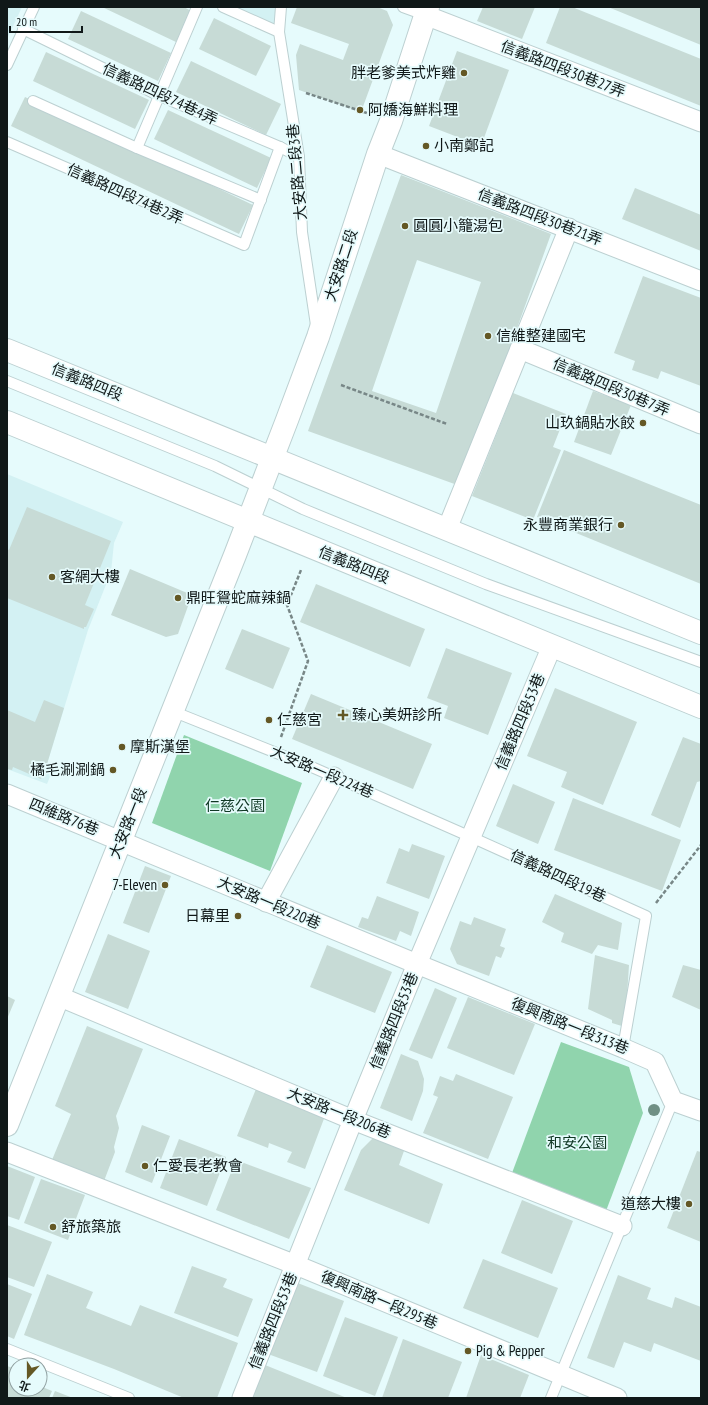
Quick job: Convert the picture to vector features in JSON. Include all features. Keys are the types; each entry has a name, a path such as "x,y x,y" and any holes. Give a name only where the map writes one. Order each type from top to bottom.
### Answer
{"main road":[{"name":"大安路二段","path":"248,521 318,337 378,154 391,121 426,11"},
{"name":"信義路四段","path":"7,350 701,633"},
{"name":"信義路四段","path":"7,422 701,707"},
{"name":"大安路一段","path":"7,1125 248,521"}],"street":[{"name":"信義路四段30巷27弄","path":"426,11 701,122"},
{"name":"信義路四段30巷21弄","path":"378,154 701,280"},
{"path":"447,530 569,228"},
{"name":"信義路四段30巷7弄","path":"520,349 701,424"},
{"name":"信義路四段53巷","path":"242,1398 417,964 552,646"},
{"path":"266,902 334,776"},
{"name":"四維路76巷","path":"7,794 120,841"},
{"name":"大安路一段220巷","path":"120,841 417,964"},
{"name":"復興南路一段313巷","path":"417,964 655,1062 673,1101"},
{"name":"大安路一段206巷","path":"58,996 353,1120 622,1226"},
{"path":"673,1101 701,1111"},
{"name":"復興南路一段295巷","path":"7,1152 296,1265 617,1398"}],"lane":[{"path":"7,65 34,7"},
{"path":"137,148 197,7"},
{"path":"223,7 279,32"},
{"name":"大安路二段3巷","path":"281,7 279,32 298,158 302,232 318,337"},
{"path":"403,7 426,11"},
{"name":"信義路四段74巷4弄","path":"23,29 160,96 280,147 298,158"},
{"path":"33,101 137,148 261,200 280,147"},
{"name":"信義路四段74巷2弄","path":"7,142 244,245 261,200"},
{"name":"信義路四段","path":"7,381 215,466 303,509 486,584 701,662"},
{"name":"大安路一段224巷","path":"172,711 334,776 471,837"},
{"name":"信義路四段19巷","path":"471,837 646,916"},
{"path":"623,1048 646,916"},
{"path":"551,1398 673,1101"},
{"path":"7,1349 129,1398"}],"path":[{"path":"287,86 391,121"},
{"path":"341,385 447,424"},
{"path":"276,752 308,661 287,605 301,570"},
{"path":"646,916 701,845"}],"shaded area":[{"path":"7,7 22,7 7,39"},
{"path":"227,7 275,7 275,29"},
{"path":"7,474 123,522 114,543 111,572 88,630 47,764 54,767 47,784 7,769"}],"green space":[{"name":"仁慈公園","path":"184,735 302,783 270,871 152,823"},
{"name":"和安公園","path":"561,1042 629,1067 643,1113 606,1211 512,1173"}],"building":[{"path":"102,7 184,7 191,11 176,42"},
{"path":"297,7 377,7 387,11 393,25 361,112 299,90 296,55 300,44 343,60 349,44 291,23"},
{"path":"483,7 535,7 522,39 477,21"},
{"path":"560,7 572,7 701,59 701,106 546,43"},
{"path":"608,7 701,7 701,45"},
{"path":"81,11 171,53 158,81 68,39"},
{"path":"214,18 271,46 256,76 199,49"},
{"path":"457,51 509,70 481,146 429,126"},
{"path":"46,52 149,100 135,129 33,81"},
{"path":"191,61 281,104 266,135 176,92"},
{"path":"25,97 253,205 239,234 11,126"},
{"path":"168,110 271,158 257,188 154,139"},
{"name":"信維整建國宅","path":"401,175 551,234 460,486 308,431","holes":["417,260 481,282 436,413 372,391"]},
{"path":"635,188 701,215 701,251 622,219"},
{"path":"643,276 701,298 701,386 661,371 658,379 632,370 635,361 614,353"},
{"path":"593,391 631,405 611,455 574,442"},
{"path":"513,393 566,414 553,447 561,450 533,520 472,496"},
{"path":"564,450 701,505 701,584 537,517"},
{"name":"客網大樓","path":"27,507 111,541 85,605 94,609 84,629 7,598 7,549 9,550"},
{"path":"130,569 192,595 178,634 166,637 111,615"},
{"path":"316,584 425,629 410,667 300,622"},
{"path":"242,629 290,648 273,689 225,669"},
{"path":"446,648 512,673 488,735 444,718 448,706 427,698"},
{"path":"555,688 637,722 603,805 561,787 567,772 527,756"},
{"path":"311,694 432,744 413,789 292,739"},
{"path":"44,700 64,708 41,779 13,767 12,770 7,769 7,710 35,722"},
{"path":"683,737 701,744 701,781 697,782 680,828 651,815"},
{"path":"513,784 555,802 538,844 496,826"},
{"path":"573,798 681,840 662,891 554,850"},
{"path":"412,844 445,856 429,899 386,883 399,848 409,852"},
{"path":"145,866 171,876 149,933 123,923"},
{"path":"555,894 622,923 618,950 598,945 592,954 561,942 564,933 542,922"},
{"path":"377,896 419,912 411,936 400,931 396,941 358,927 362,917 368,919"},
{"path":"474,917 506,929 500,946 505,948 501,958 496,956 489,976 457,964 450,949 460,921 471,925"},
{"path":"108,934 150,951 128,1009 85,992"},
{"path":"327,945 392,972 375,1013 310,987"},
{"path":"595,955 629,965 625,1027 612,1023 612,1020 588,1009"},
{"path":"683,965 701,970 701,1010 672,997"},
{"path":"435,988 457,998 432,1059 409,1050"},
{"path":"7,996 15,1000 7,1019"},
{"path":"468,997 535,1024 514,1075 447,1048"},
{"path":"87,1026 143,1049 116,1116 119,1128 114,1147 115,1152 104,1181 52,1160 71,1114 55,1106"},
{"path":"401,1054 418,1061 424,1079 423,1091 412,1121 380,1108"},
{"path":"456,1074 513,1097 488,1159 423,1133 438,1097 433,1095 440,1076 453,1081"},
{"path":"256,1089 325,1116 305,1169 287,1162 292,1152 269,1143 268,1148 237,1136"},
{"path":"142,1125 170,1136 152,1183 125,1172"},
{"path":"377,1134 405,1148 399,1165 443,1184 429,1224 344,1190 361,1150"},
{"path":"179,1139 226,1157 207,1206 160,1188"},
{"name":"道慈大樓","path":"697,1151 701,1152 701,1242 667,1228"},
{"path":"236,1160 311,1188 289,1239 216,1210"},
{"path":"7,1166 35,1177 19,1220 7,1216"},
{"path":"41,1179 85,1195 68,1240 24,1223"},
{"path":"522,1200 573,1221 552,1274 501,1253"},
{"path":"7,1225 52,1242 34,1287 7,1277"},
{"path":"483,1259 558,1288 538,1338 463,1308"},
{"path":"192,1266 227,1279 223,1287 253,1299 238,1337 174,1313"},
{"path":"47,1274 93,1292 86,1308 131,1326 140,1305 238,1343 217,1398 184,1398 114,1369 24,1335"},
{"path":"618,1275 651,1288 647,1299 672,1308 675,1297 701,1307 701,1361 654,1343 651,1352 624,1342 614,1368 587,1358"},
{"path":"295,1282 344,1301 317,1372 268,1354"},
{"path":"7,1284 32,1294 14,1339 7,1336"},
{"path":"345,1317 398,1337 375,1396 323,1376"},
{"path":"403,1339 462,1362 448,1398 382,1398"},
{"path":"481,1355 529,1375 520,1398 466,1398"},
{"path":"265,1365 347,1398 252,1398"},
{"path":"7,1366 8,1397 48,1397 48,1389 52,1391 49,1398 7,1398"},
{"path":"55,1391 73,1398 52,1398"}],"place":[{"name":"胖老爹美式炸雞","path":"464,73"},
{"name":"阿嬌海鮮料理","path":"360,110"},
{"name":"小南鄭記","path":"426,146"},
{"name":"圓圓小籠湯包","path":"405,226"},
{"name":"信維整建國宅","path":"488,336"},
{"name":"山玖鍋貼水餃","path":"643,423"},
{"name":"永豐商業銀行","path":"621,525"},
{"name":"客網大樓","path":"52,577"},
{"name":"鼎旺鴛蛇麻辣鍋","path":"178,598"},
{"name":"臻心美妍診所","path":"343,715"},
{"name":"仁慈宮","path":"269,720"},
{"name":"摩斯漢堡","path":"122,747"},
{"name":"橘毛涮涮鍋","path":"113,770"},
{"name":"7-Eleven","path":"165,885"},
{"name":"日幕里","path":"238,916"},
{"name":"仁愛長老教會","path":"145,1166"},
{"name":"道慈大樓","path":"689,1204"},
{"name":"舒旅築旅","path":"53,1227"},
{"name":"Pig & Pepper","path":"468,1351"}]}
